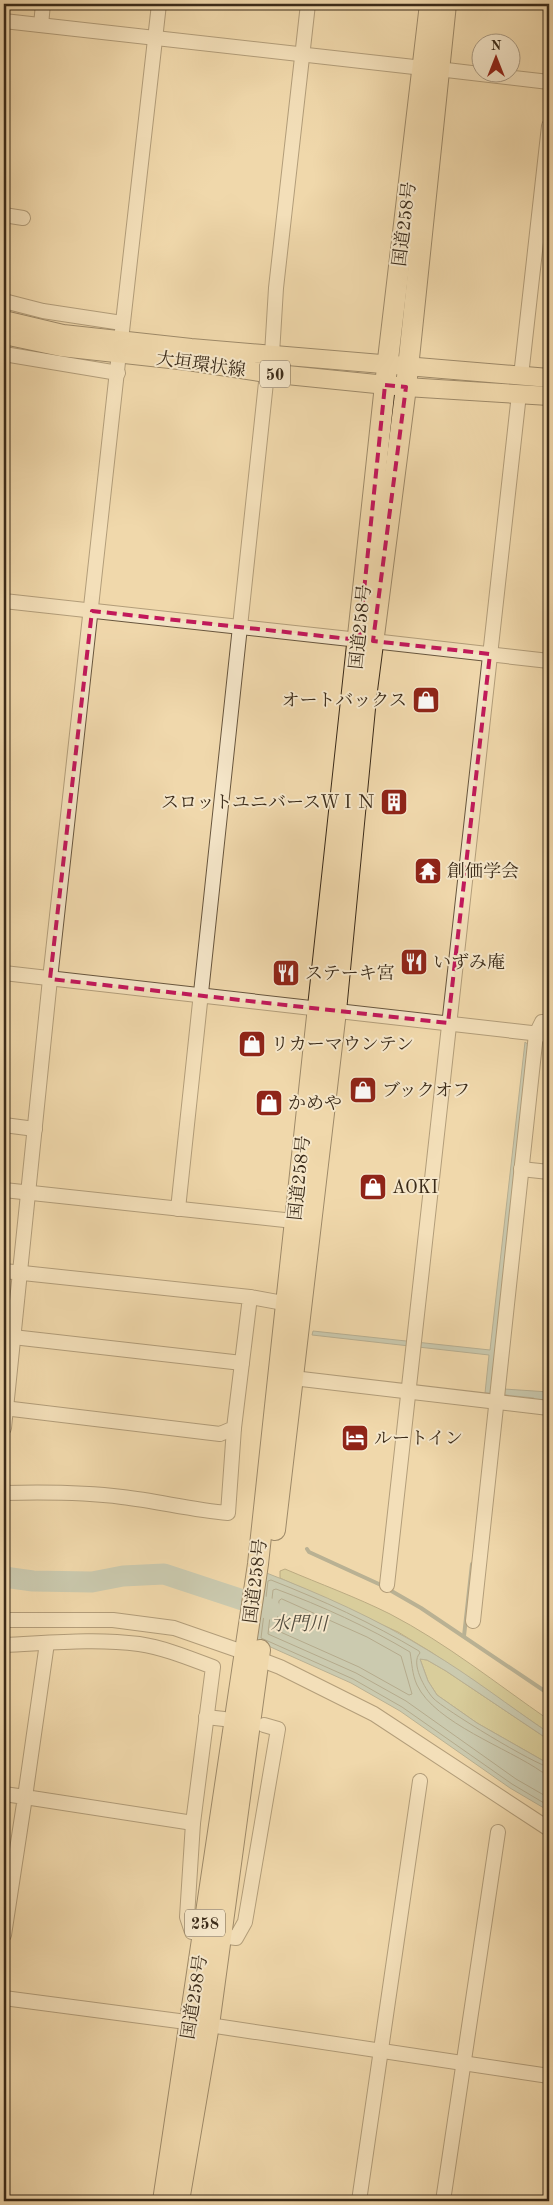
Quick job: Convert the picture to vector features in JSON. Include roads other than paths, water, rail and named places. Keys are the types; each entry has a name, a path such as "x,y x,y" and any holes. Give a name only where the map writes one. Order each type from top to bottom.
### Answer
{"highway":[{"name":"国道258号","path":"366,640 407,377 431,68 430,4"},
{"name":"国道258号","path":"180,2201 200,2024 264,1565 366,640 387,365 431,68 446,4"},
{"name":"国道258号","path":"264,1565 293,1378 294,1221 326,1010"},
{"name":"国道258号","path":"163,2201 200,2024"}],"main road":[{"name":"大垣環状線","path":"4,320 63,334 121,338 191,348 387,365 407,377 519,394 549,396"},
{"name":"大垣環状線","path":"4,335 61,348 121,338 188,361 267,373 385,385 407,377 521,376 549,378"}],"street":[{"path":"41,25 43,4"},
{"path":"4,1428 9,1337 20,1274 50,979 159,4"},
{"path":"272,354 276,288 308,4"},
{"path":"4,21 549,82"},
{"path":"521,376 549,126"},
{"path":"4,216 23,218"},
{"path":"4,301 43,311 121,338"},
{"path":"4,354 118,373"},
{"path":"178,1209 267,373"},
{"path":"387,1585 519,394"},
{"path":"4,601 549,661"},
{"path":"4,973 543,1035"},
{"path":"473,1621 521,1169 543,1035 542,1022 549,1023"},
{"path":"4,1125 35,1129"},
{"path":"521,1169 549,1172"},
{"path":"4,1190 294,1221"},
{"path":"4,1271 250,1297 293,1304"},
{"path":"4,1493 40,1492 122,1497 228,1513 234,1428 250,1297"},
{"path":"9,1337 242,1363"},
{"path":"293,1378 409,1393 497,1394 549,1408"},
{"path":"5,1409 220,1434 234,1428"},
{"path":"4,1620 113,1620 174,1628 253,1651 280,1667 374,1714 549,1829"},
{"path":"4,1644 100,1641 140,1644 174,1652 214,1667 193,1823 187,1917 192,1932 236,1938 245,1922 278,1729 264,1725"},
{"path":"4,1935 47,1643"},
{"path":"206,1717 224,1719"},
{"path":"359,2201 420,1781"},
{"path":"4,1794 193,1823"},
{"path":"443,2201 498,1832"},
{"path":"4,1998 200,2024 549,2076"}],"water":[{"path":"525,1042 530,1046 504,1389 549,1392 549,1402 534,1400 534,1398 485,1393 489,1355 312,1335 313,1331 490,1350"},
{"name":"水門川","path":"264,1572 307,1589 409,1639 460,1671 549,1733 549,1740 446,1671 427,1660 420,1659 428,1681 437,1695 477,1723 549,1764 549,1811 510,1788 400,1711 351,1683 255,1640"}],"waterway":[{"path":"307,1549 309,1552 381,1585 421,1608 549,1694"},
{"path":"464,1636 472,1564"},
{"name":"水門川","path":"4,1577 33,1581 92,1582 123,1576 164,1574 270,1609"}],"place":[{"name":"オートバックス","path":"426,700"},
{"name":"スロットユニバースＷＩＮ","path":"394,802"},
{"name":"創価学会","path":"428,871"},
{"name":"いずみ庵","path":"414,962"},
{"name":"ステーキ宮","path":"286,973"},
{"name":"リカーマウンテン","path":"252,1044"},
{"name":"ブックオフ","path":"363,1090"},
{"name":"かめや","path":"269,1103"},
{"name":"AOKI","path":"373,1187"},
{"name":"ルートイン","path":"355,1438"}]}
